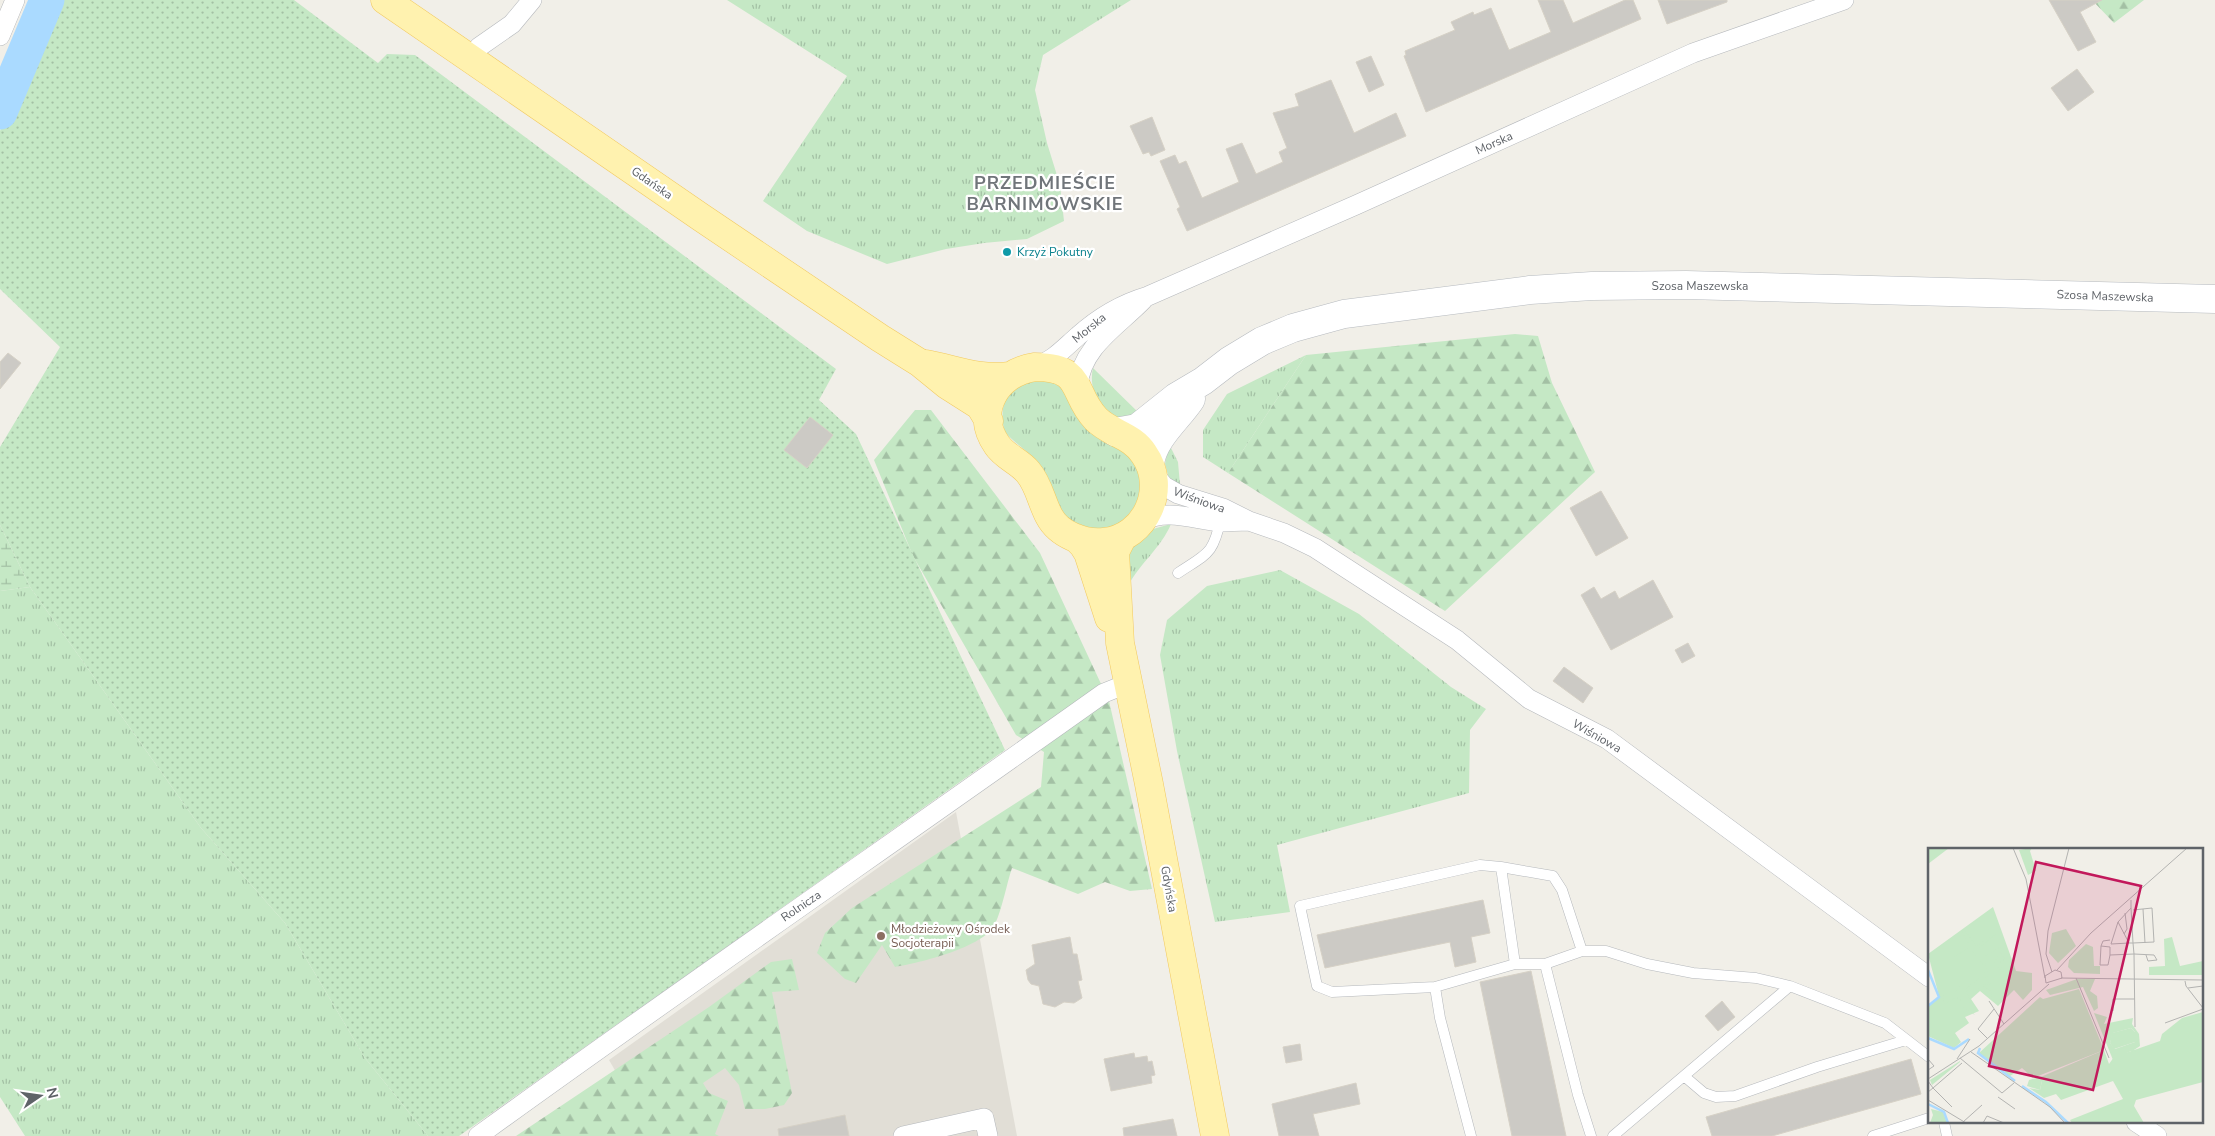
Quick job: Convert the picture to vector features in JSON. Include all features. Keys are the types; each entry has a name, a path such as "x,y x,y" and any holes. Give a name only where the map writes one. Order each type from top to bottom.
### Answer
{"main road":[{"name":"Gdańska","path":"385,0 702,218 920,363 947,385 980,406 989,421"},
{"name":"Szosa Maszewska","path":"1115,432 1137,428 1176,397 1203,381 1229,361 1279,333 1319,320 1412,304 1530,290 1592,286 1686,285 2215,299"},
{"name":"Gdańska","path":"920,363 954,369 974,376 1008,376"},
{"path":"1035,367 1059,370 1067,374 1078,386 1093,416 1101,424 1133,441 1145,454 1152,469 1154,497 1143,521 1122,538 1096,542 1076,538 1055,525 1050,518 1036,482 1022,465 1001,451 992,437 989,405 996,388 1008,376 1026,368 1035,367"},
{"name":"Szosa Maszewska","path":"1152,469 1152,452 1182,414 1203,381"},
{"name":"Gdyńska","path":"1076,538 1088,553 1104,605 1120,643"},
{"name":"Gdyńska","path":"1122,538 1115,552 1120,643 1215,1136"}],"street":[{"path":"0,36 15,0"},
{"path":"472,59 479,47 512,24 532,0"},
{"name":"Morska","path":"1035,367 1052,359 1078,336 1116,308 1148,296 1356,205 1693,53 1844,0"},
{"name":"Morska","path":"1078,386 1079,373 1092,349 1148,296"},
{"name":"Wiśniowa","path":"1152,469 1164,486 1221,515"},
{"name":"Wiśniowa","path":"1143,521 1151,516 1161,515 1221,515 1277,530 1315,548 1457,640 1529,699 1607,739 1928,976"},
{"name":"Rolnicza","path":"478,1136 728,956 878,853 1104,692 1129,683"},
{"path":"903,1136 984,1118 988,1136"},
{"path":"2139,1124 2156,1136"}],"lane":[{"path":"1178,573 1208,552 1215,543 1221,515"},
{"path":"1582,951 1562,890 1553,876 1502,867 1480,865 1300,906 1317,986 1332,992 1435,987 1515,964 1545,964 1582,951 1606,951 1647,964 1693,973 1756,978 1790,986 1885,1023 1928,1056"},
{"path":"1502,867 1515,964"},
{"path":"1545,964 1578,1096 1591,1136"},
{"path":"1613,1136 1790,986"},
{"path":"1435,987 1471,1136"},
{"path":"1684,1076 1704,1093 1716,1097 1735,1096 1906,1040"},
{"path":"1873,1136 1928,1118"}],"shaded area":[{"name":"Młodzieżowy Ośrodek Socjoterapii","path":"956,812 1017,1136 653,1136 609,1060"}],"green space":[{"path":"56,0 294,0 378,63 387,54 415,55 836,369 819,400 856,434 1005,750 459,1136 428,1136 365,1058 285,923 201,828 30,587 0,525 0,447 60,347 0,289 0,131"},
{"path":"727,0 1131,0 1043,55 1035,90 1047,143 1060,185 1064,221 1027,239 946,249 887,264 807,231 763,201 847,76"},
{"path":"2092,0 2144,0 2114,23"},
{"path":"1515,334 1538,336 1552,383 1595,472 1445,611 1228,473 1306,355"},
{"path":"1306,355 1228,473 1203,457 1203,430 1227,394"},
{"path":"1093,368 1143,417 1123,421 1108,414 1102,408 1094,393 1092,385"},
{"path":"1039,379 1054,383 1062,388 1104,433 1122,449 1137,469 1140,487 1136,504 1131,512 1116,525 1106,529 1088,528 1078,525 1067,517 1058,505 1043,469 1035,459 1005,432 1003,408 1007,396 1015,387"},
{"path":"915,410 931,410 1040,553 1109,701 1152,889 1130,891 1105,882 1078,894 1012,868 995,924 979,940 935,958 895,967 882,945 856,983 845,979 817,953 825,933 852,908 1041,787 1044,752 1016,735 913,556 874,460"},
{"path":"1169,444 1178,462 1180,485 1169,479 1165,464"},
{"path":"1171,524 1162,541 1138,570 1128,586 1124,553 1153,529"},
{"path":"0,525 30,587 0,591"},
{"path":"1280,570 1359,614 1451,687 1486,709 1470,730 1469,793 1277,845 1290,912 1215,922 1177,751 1160,655 1167,620 1207,586"},
{"path":"30,587 201,828 285,923 365,1058 428,1136 25,1136 0,1097 0,591"},
{"path":"792,959 799,990 772,992 792,1093 784,1105 765,1109 745,1109 739,1085 725,1068 703,1083 709,1093 728,1101 715,1134 719,1136 516,1136 709,1007 771,962"}],"building":[{"path":"1538,0 1563,0 1573,23 1625,0 1633,0 1641,19 1426,112 1404,56 1406,55 1405,51 1455,30 1451,22 1473,12 1474,15 1491,8 1509,50 1551,32"},
{"path":"1658,0 1727,0 1727,2 1667,24"},
{"path":"2049,0 2102,0 2080,12 2096,42 2078,51"},
{"path":"1371,56 1384,85 1369,92 1356,62"},
{"path":"2077,69 2094,92 2068,111 2051,88"},
{"path":"1331,80 1354,133 1396,113 1406,136 1187,231 1177,209 1180,207 1160,161 1175,155 1179,164 1186,161 1202,198 1239,182 1226,149 1242,143 1256,174 1283,162 1279,152 1287,148 1273,113 1299,106 1295,94"},
{"path":"1152,117 1165,150 1151,156 1149,152 1143,154 1130,126"},
{"path":"8,353 21,363 0,389 0,362"},
{"path":"810,417 833,435 807,468 784,450"},
{"path":"1601,491 1628,538 1596,556 1570,508"},
{"path":"1653,580 1673,617 1611,650 1581,595 1594,587 1601,599 1615,591 1619,599"},
{"path":"1688,643 1695,656 1682,663 1675,650"},
{"path":"1564,667 1593,688 1583,703 1553,681"},
{"path":"1483,900 1490,933 1471,937 1476,962 1455,967 1450,942 1325,968 1317,935"},
{"path":"1070,937 1073,954 1077,954 1082,980 1078,981 1082,998 1074,1003 1064,1002 1055,1007 1043,1004 1039,986 1031,984 1026,970 1035,964 1032,945"},
{"path":"1531,971 1566,1136 1512,1136 1480,982"},
{"path":"1722,1001 1735,1017 1718,1031 1705,1016"},
{"path":"1300,1044 1302,1060 1286,1063 1283,1047"},
{"path":"1134,1053 1135,1058 1147,1056 1148,1062 1152,1061 1155,1075 1151,1076 1152,1083 1111,1091 1104,1059"},
{"path":"1911,1059 1921,1094 1772,1136 1712,1136 1706,1117"},
{"path":"1356,1083 1360,1104 1313,1114 1319,1136 1279,1136 1272,1104"},
{"path":"845,1115 849,1136 779,1136 778,1129"},
{"path":"1173,1119 1177,1136 1124,1136 1123,1128"}],"waterway":[{"path":"0,112 47,0"}],"place":[{"name":"Krzyż Pokutny","path":"1007,252"},
{"name":"Młodzieżowy Ośrodek Socjoterapii","path":"881,936"}],"district":[{"name":"PRZEDMIEŚCIE BARNIMOWSKIE","path":"1045,193"}]}
